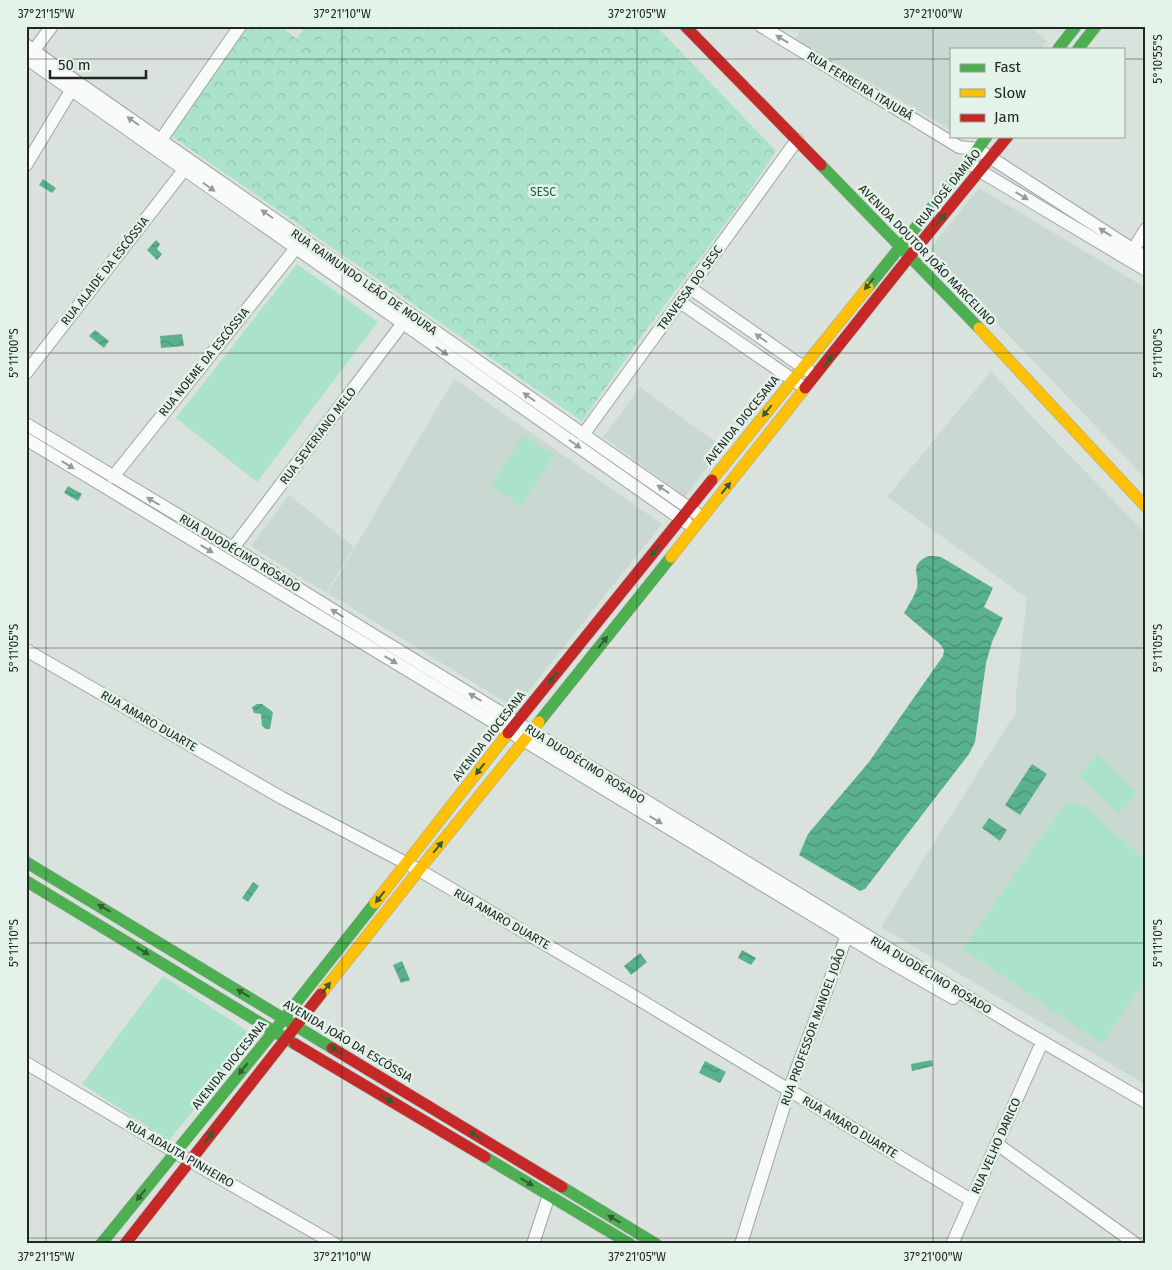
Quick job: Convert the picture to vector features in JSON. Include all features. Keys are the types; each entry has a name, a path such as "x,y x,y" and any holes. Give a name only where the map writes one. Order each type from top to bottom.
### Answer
{"street":[{"path":"29,51 52,26"},
{"path":"158,145 240,26"},
{"name":"AVENIDA DOUTOR JOÃO MARCELINO","path":"685,26 910,256 1146,507"},
{"name":"RUA FERREIRA ITAJUBÁ","path":"761,26 959,147 977,149 1146,258"},
{"path":"1059,48 1076,26"},
{"path":"1079,48 1096,26"},
{"name":"RUA RAIMUNDO LEÃO DE MOURA","path":"29,51 74,86 158,145 689,508 698,523"},
{"path":"26,166 74,86"},
{"name":"RUA JOSÉ DAMIÃO","path":"899,246 985,138"},
{"name":"RUA JOSÉ DAMIÃO","path":"910,256 1006,138"},
{"name":"TRAVESSA DO SESC","path":"583,435 797,140"},
{"name":"RUA RAIMUNDO LEÃO DE MOURA","path":"158,145 184,170 681,518 698,523"},
{"name":"RUA FERREIRA ITAJUBÁ","path":"959,147 968,161 980,171 1146,270"},
{"name":"RUA ALAIDE DA ESCÓSSIA","path":"26,373 184,170"},
{"path":"1133,250 1146,228"},
{"name":"AVENIDA DIOCESANA","path":"101,1244 274,1031 514,727 899,246"},
{"name":"RUA NOEME DA ESCÓSSIA","path":"113,477 296,248"},
{"path":"124,1244 285,1038 910,256"},
{"path":"690,288 816,376"},
{"path":"680,302 805,389"},
{"name":"RUA SEVERIANO MELO","path":"233,548 403,323"},
{"name":"RUA DUODÉCIMO ROSADO","path":"26,424 233,548 370,633 528,736 849,930 1146,1102"},
{"name":"RUA DUODÉCIMO ROSADO","path":"26,439 514,727"},
{"name":"RUA AMARO DUARTE","path":"26,650 282,798 419,870 972,1200"},
{"name":"AVENIDA JOÃO DA ESCÓSSIA","path":"26,862 656,1244"},
{"path":"27,882 630,1244"},
{"name":"RUA DUODÉCIMO ROSADO","path":"849,930 885,959 1146,1111"},
{"name":"RUA PROFESSOR MANOEL JOÃO","path":"741,1244 789,1090 849,930"},
{"name":"RUA VELHO DARICO","path":"952,1244 1039,1049"},
{"name":"RUA ADAUTA PINHEIRO","path":"26,1063 190,1161 335,1244"},
{"path":"997,1144 1136,1244"},
{"path":"533,1244 549,1195"}],"shaded area":[{"path":"802,26 1029,26 1047,41 1042,48 950,48 950,129 796,39"},
{"path":"979,188 1146,288 1146,479 928,251"},
{"path":"991,371 1036,421 1146,534 1146,1085 881,927 1016,712 1016,695 1027,598 887,497"},
{"path":"454,379 662,524 515,708 328,593"},
{"path":"640,387 722,447 685,497 603,437"},
{"path":"289,495 354,547 326,593 251,546"}],"green space":[{"name":"SESC","path":"248,26 280,26 297,39 306,26 656,26 776,151 746,196 647,329 582,421 170,135"},
{"path":"297,264 378,322 257,482 176,418"},
{"path":"523,436 554,455 521,506 491,486"},
{"path":"1097,755 1137,793 1119,813 1078,775"},
{"path":"1075,803 1086,807 1146,861 1146,979 1102,1044 963,949 1062,807"},
{"path":"163,976 255,1036 169,1140 82,1084"}],"water":[{"path":"43,179 56,188 52,193 39,185"},
{"path":"156,240 160,244 157,249 162,254 157,260 147,250"},
{"path":"95,330 109,341 104,348 89,336"},
{"path":"182,334 184,346 161,348 160,336"},
{"path":"68,486 82,494 78,501 64,493"},
{"path":"928,556 941,557 993,588 984,607 1003,618 992,642 986,663 975,742 969,754 865,889 860,891 799,855 808,834 869,762 943,656 944,650 940,644 904,613 917,588 916,570 918,563"},
{"path":"262,704 273,712 270,729 262,726 261,714 254,713 252,707"},
{"path":"1032,764 1047,774 1020,815 1005,805"},
{"path":"989,818 1007,830 1000,841 982,828"},
{"path":"253,882 259,886 248,902 242,898"},
{"path":"742,950 756,958 751,965 738,958"},
{"path":"640,953 647,962 631,975 624,966"},
{"path":"402,961 410,980 401,983 393,965"},
{"path":"932,1060 933,1066 912,1071 911,1064"},
{"path":"705,1061 726,1072 720,1083 699,1073"}],"traffic: fast":[{"path":"1059,48 1076,26"},
{"path":"1079,48 1096,26"},
{"path":"868,287 986,138"},
{"path":"821,165 979,328"},
{"path":"539,722 671,557"},
{"path":"26,862 332,1048"},
{"path":"26,881 295,1044"},
{"path":"101,1244 375,903"},
{"path":"485,1157 630,1244"},
{"path":"562,1187 656,1244"}],"traffic: slow":[{"path":"712,480 868,287"},
{"path":"979,328 1146,507"},
{"path":"671,557 805,388"},
{"path":"321,994 539,722"},
{"path":"375,903 508,733"}],"traffic: jam":[{"path":"685,26 821,165"},
{"path":"805,388 1006,138"},
{"path":"508,733 712,480"},
{"path":"125,1244 321,994"},
{"path":"295,1044 485,1157"},
{"path":"332,1048 562,1187"}]}
